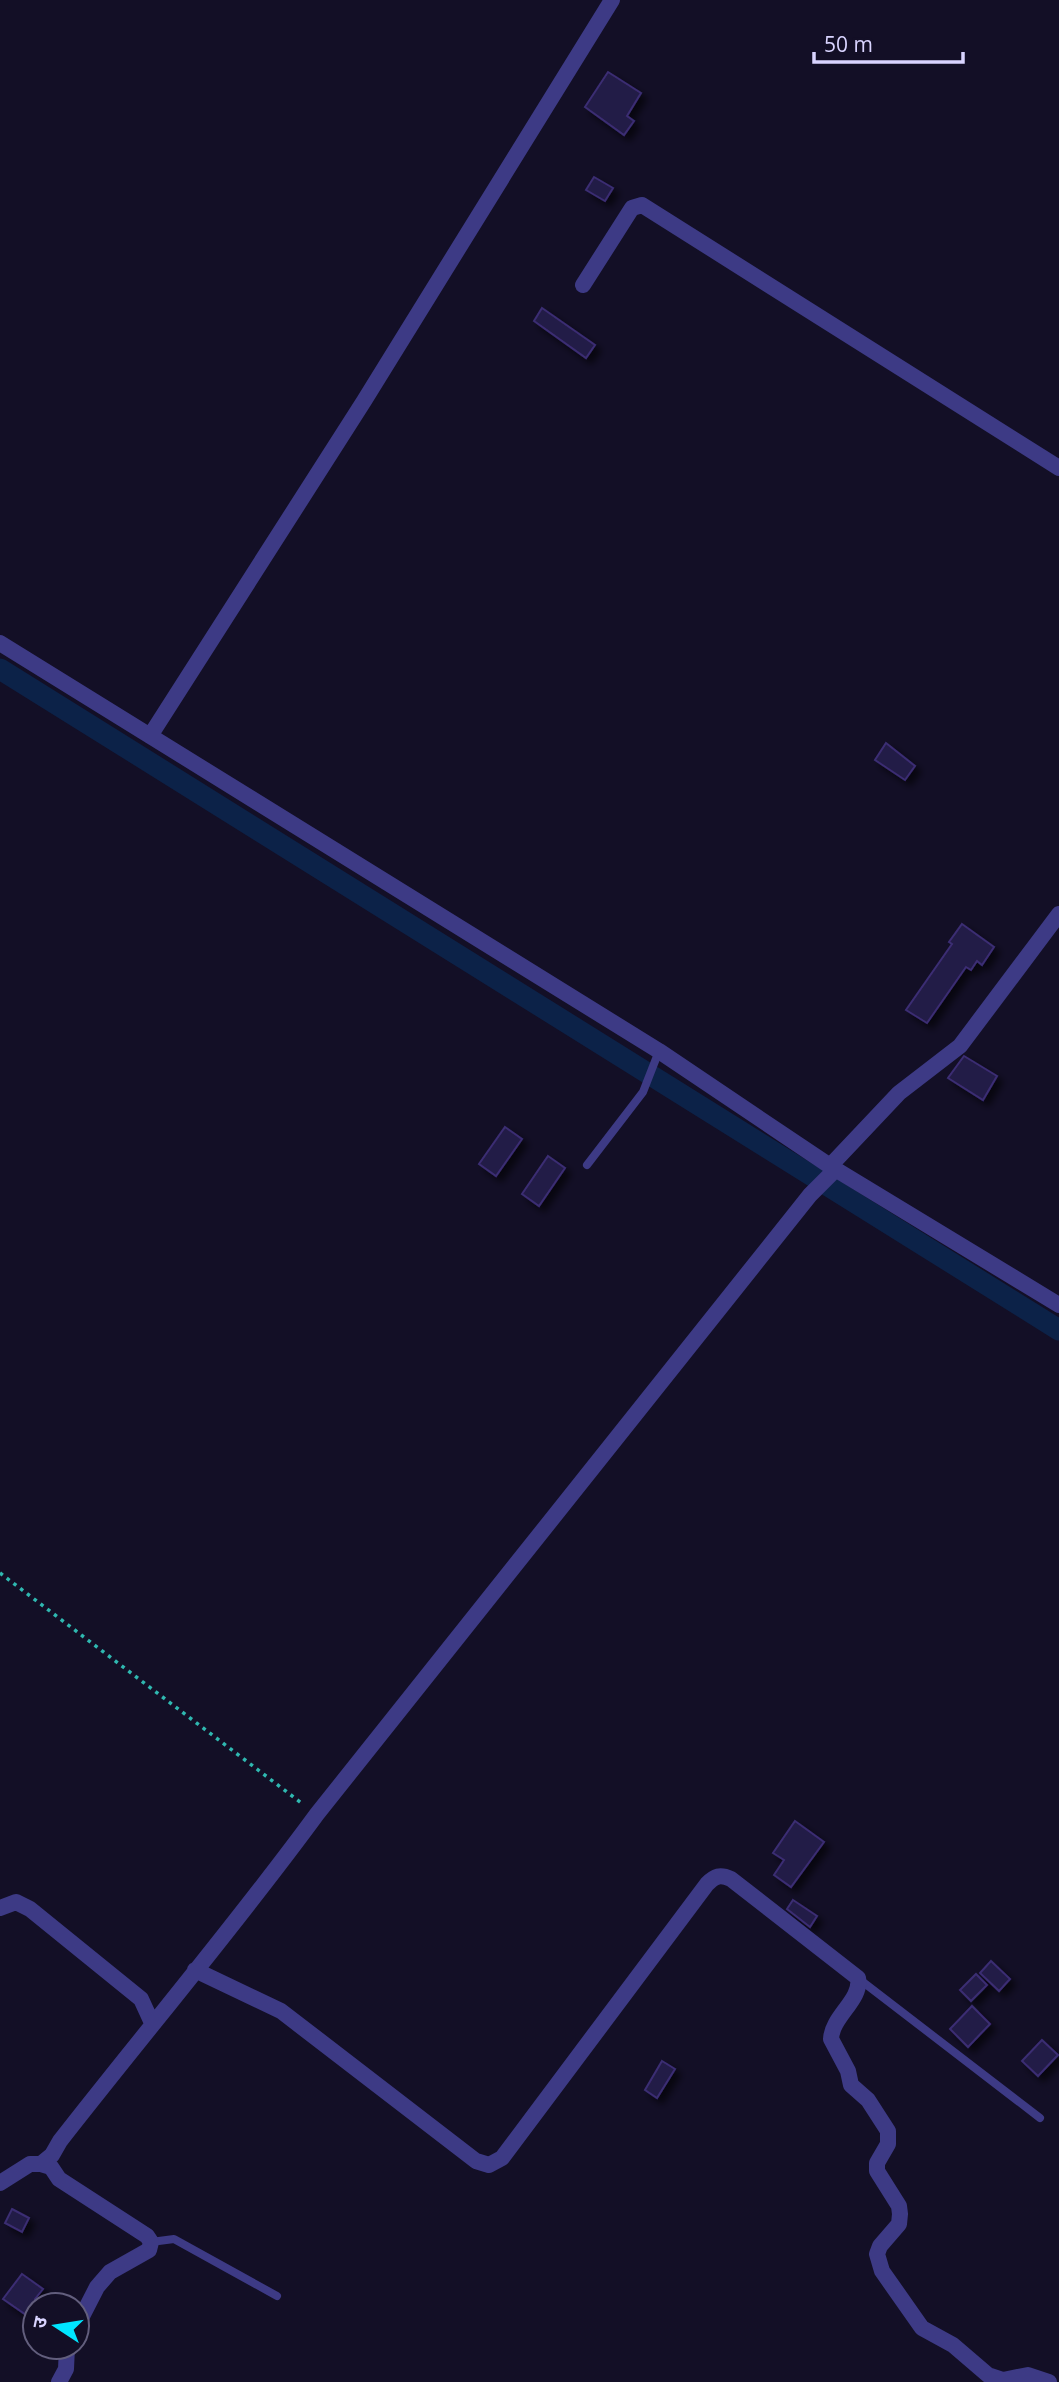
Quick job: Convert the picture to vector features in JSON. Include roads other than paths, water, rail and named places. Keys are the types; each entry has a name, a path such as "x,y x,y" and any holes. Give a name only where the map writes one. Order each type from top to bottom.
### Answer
{"street":[{"path":"150,736 349,424 612,0"},
{"path":"583,285 632,208 642,205 1059,468"},
{"path":"0,643 832,1169 1057,1301"},
{"path":"41,2164 52,2155 152,2022 272,1876 317,1814 810,1195 899,1093 960,1046 1059,914"},
{"path":"195,1970 281,2011 476,2161 489,2165 502,2158 714,1877 722,1875 731,1879 858,1978 858,1990 836,2021 831,2039 848,2071 851,2085 868,2100 888,2131 888,2144 877,2163 877,2171 899,2206 900,2214 898,2224 880,2246 877,2254 882,2271 922,2328 953,2345 988,2375 1003,2379 1035,2376 1049,2382"},
{"path":"0,1908 16,1902 30,1909 141,1999 152,2022"},
{"path":"0,2183 30,2164 51,2167 59,2179 147,2236 151,2242 145,2253 119,2266 103,2279 91,2301"},
{"path":"59,2382 66,2369 66,2361"}],"lane":[{"path":"587,1165 649,1081 657,1058"},
{"path":"858,1978 1040,2118"},
{"path":"151,2242 174,2239 277,2296"}],"waterway":[{"path":"0,669 1059,1330"}]}
